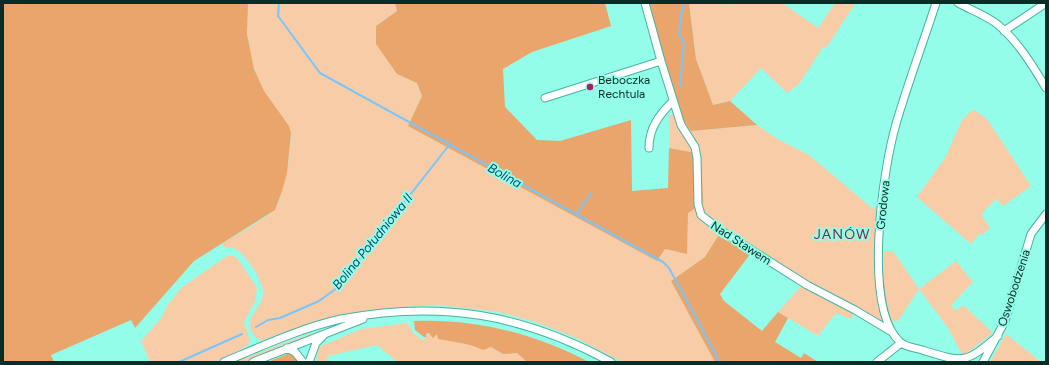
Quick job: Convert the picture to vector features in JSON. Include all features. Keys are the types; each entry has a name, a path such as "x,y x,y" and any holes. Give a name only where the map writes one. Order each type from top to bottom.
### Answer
{"street":[{"name":"Nad Stawem","path":"645,3 660,61 681,125 695,147 697,158 698,204 701,215 720,230 807,285 855,310 892,332"},
{"name":"Grodowa","path":"901,343 892,332 884,308 878,275 882,201 896,125 936,3"},
{"path":"958,3 995,23 1004,31 1019,48 1046,88"},
{"path":"1004,31 1046,3"},
{"path":"545,98 660,61"},
{"path":"649,148 649,137 654,124 674,101"},
{"name":"Oswobodzenia","path":"983,362 998,336 1012,301 1031,234 1046,214"},
{"path":"224,362 312,328 340,320 374,315 434,311 474,314 500,318 554,334 611,362"},
{"path":"253,362 374,315"},
{"path":"309,362 316,343 324,334"},
{"path":"877,362 901,343 953,359 967,361 998,336"},
{"path":"287,348 296,352 303,362"},
{"path":"974,355 981,357 983,362"}],"shaded area":[{"path":"3,3 248,3 247,34 254,69 264,91 289,126 291,133 287,173 275,210 194,261 135,328 131,320 51,355 54,362 3,362"},
{"path":"248,3 395,3 397,11 376,26 397,74 417,83 422,96 408,126 657,261 665,249 687,254 688,213 701,154 669,148 669,114 682,118 692,131 757,125 779,140 809,155 873,209 878,208 875,290 887,327 883,332 854,314 851,319 836,313 818,336 778,312 802,285 751,253 718,236 705,257 671,281 715,362 622,362 574,337 535,322 499,312 439,305 396,307 347,314 315,321 263,340 256,338 253,334 250,323 262,299 263,289 261,283 254,270 241,253 234,248 224,247 222,244 275,209 284,183 291,139 287,124 263,91 254,67 249,42 247,16"},
{"path":"395,3 605,3 611,26 532,52 503,69 505,107 537,140 560,141 631,120 632,191 668,188 669,148 701,154 703,203 688,213 687,254 665,249 657,261 408,126 422,96 417,83 397,74 376,44 376,26 397,11"},
{"path":"643,3 689,3 696,59 713,105 730,101 757,125 691,131 669,100"},
{"path":"689,3 732,3 735,5 737,3 782,3 818,28 835,3 855,4 826,48 823,47 799,84 787,93 761,68 730,101 713,105 696,59"},
{"path":"974,110 987,119 1031,186 1003,206 996,199 981,214 990,228 982,235 980,233 971,244 917,197 945,158 962,120"},
{"path":"718,236 751,253 720,294 724,301 762,331 778,312 788,318 775,342 801,358 804,353 818,362 715,362 671,281 705,257"},
{"path":"883,251 893,251 919,289 898,321 891,321 884,294"},
{"path":"227,256 234,256 238,259 257,288 255,301 244,322 250,341 248,345 230,356 215,362 150,362 141,341 162,317 167,306 181,288"},
{"path":"956,261 973,282 951,305 956,311 963,305 993,333 963,356 948,328 919,289"},
{"path":"414,321 459,322 504,330 548,343 589,362 527,362 517,353 503,354 491,347 483,350 467,344 438,339 437,334 433,338 429,333 426,334 426,337 424,337 415,330"},
{"path":"408,323 412,332 424,341 426,334 437,334 438,339 475,345 478,347 491,347 503,354 517,353 527,362 397,362 377,345 327,356 327,362 316,362 319,347 361,329"},
{"path":"313,333 245,362 235,362"},
{"path":"1006,334 1041,362 990,362"},
{"path":"290,353 299,362 268,362"}],"waterway":[{"name":"Bolina","path":"279,3 278,16 320,73 663,262 669,268 720,362"},
{"path":"680,87 684,43 679,35 681,14 684,3"},
{"name":"Bolina Południowa II","path":"256,327 268,320 280,318 319,301 337,288 450,144"},
{"path":"577,213 591,193"},
{"name":"Bolina Południowa II","path":"179,362 242,334"}],"place":[{"name":"Beboczka Rechtula","path":"590,87"}],"district":[{"name":"JANÓW","path":"842,234"}]}
